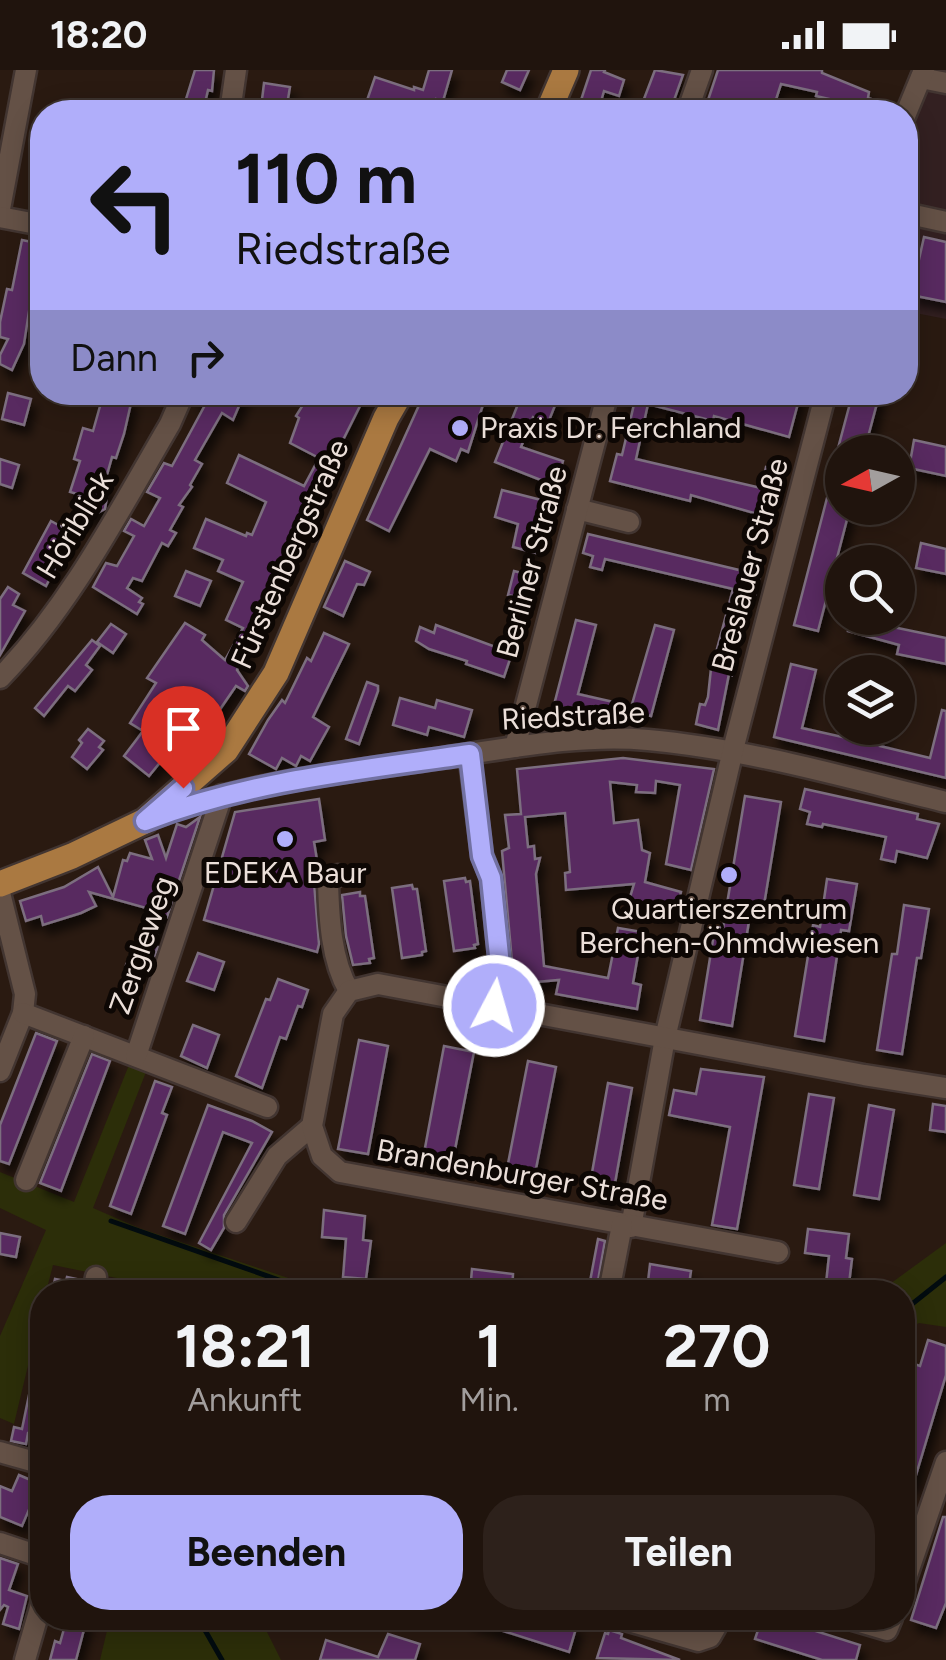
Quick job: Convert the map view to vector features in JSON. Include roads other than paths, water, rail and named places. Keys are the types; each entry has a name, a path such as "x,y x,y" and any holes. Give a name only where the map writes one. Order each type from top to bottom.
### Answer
{"main road":[{"path":"553,100 566,70"},
{"name":"Fürstenbergstraße","path":"0,884 72,856 145,821 226,750 276,673 394,405"}],"street":[{"path":"0,208 26,70"},
{"path":"232,100 236,70"},
{"path":"691,100 702,70"},
{"path":"912,100 923,74 946,83"},
{"path":"918,217 946,222"},
{"path":"0,218 30,223"},
{"name":"Höriblick","path":"0,678 26,652 62,604 178,405"},
{"name":"Berliner Straße","path":"515,746 605,405"},
{"name":"Breslauer Straße","path":"612,1280 732,754 823,405"},
{"path":"577,509 628,522"},
{"name":"Riedstraße","path":"145,821 222,796 281,783 551,741 621,739 732,754 946,802"},
{"path":"470,754 482,856 491,878 501,975 494,1006"},
{"name":"Zergleweg","path":"136,1056 222,796"},
{"path":"338,875 328,882 328,904 338,973 349,991"},
{"path":"0,893 25,994 13,1021 0,1071"},
{"path":"236,1222 277,1156 312,1126 333,1014 349,991 378,984 946,1088"},
{"path":"13,1021 84,1036 267,1107"},
{"path":"26,1180 84,1036"},
{"name":"Brandenburger Straße","path":"312,1126 322,1156 340,1172 778,1252"},
{"path":"0,1452 30,1461"},
{"path":"915,1552 946,1462"},
{"path":"0,1543 30,1553"},
{"path":"25,1660 34,1630"},
{"path":"660,1630 698,1641 710,1637 714,1630"}],"waterway":[{"path":"111,1221 279,1280"},
{"path":"915,1302 946,1277"},
{"path":"205,1630 222,1660"}],"place":[{"name":"Praxis Dr. Ferchland","path":"460,428"},
{"name":"EDEKA Baur","path":"285,839"},
{"name":"Quartierszentrum Berchen-Öhmdwiesen","path":"729,875"}]}
